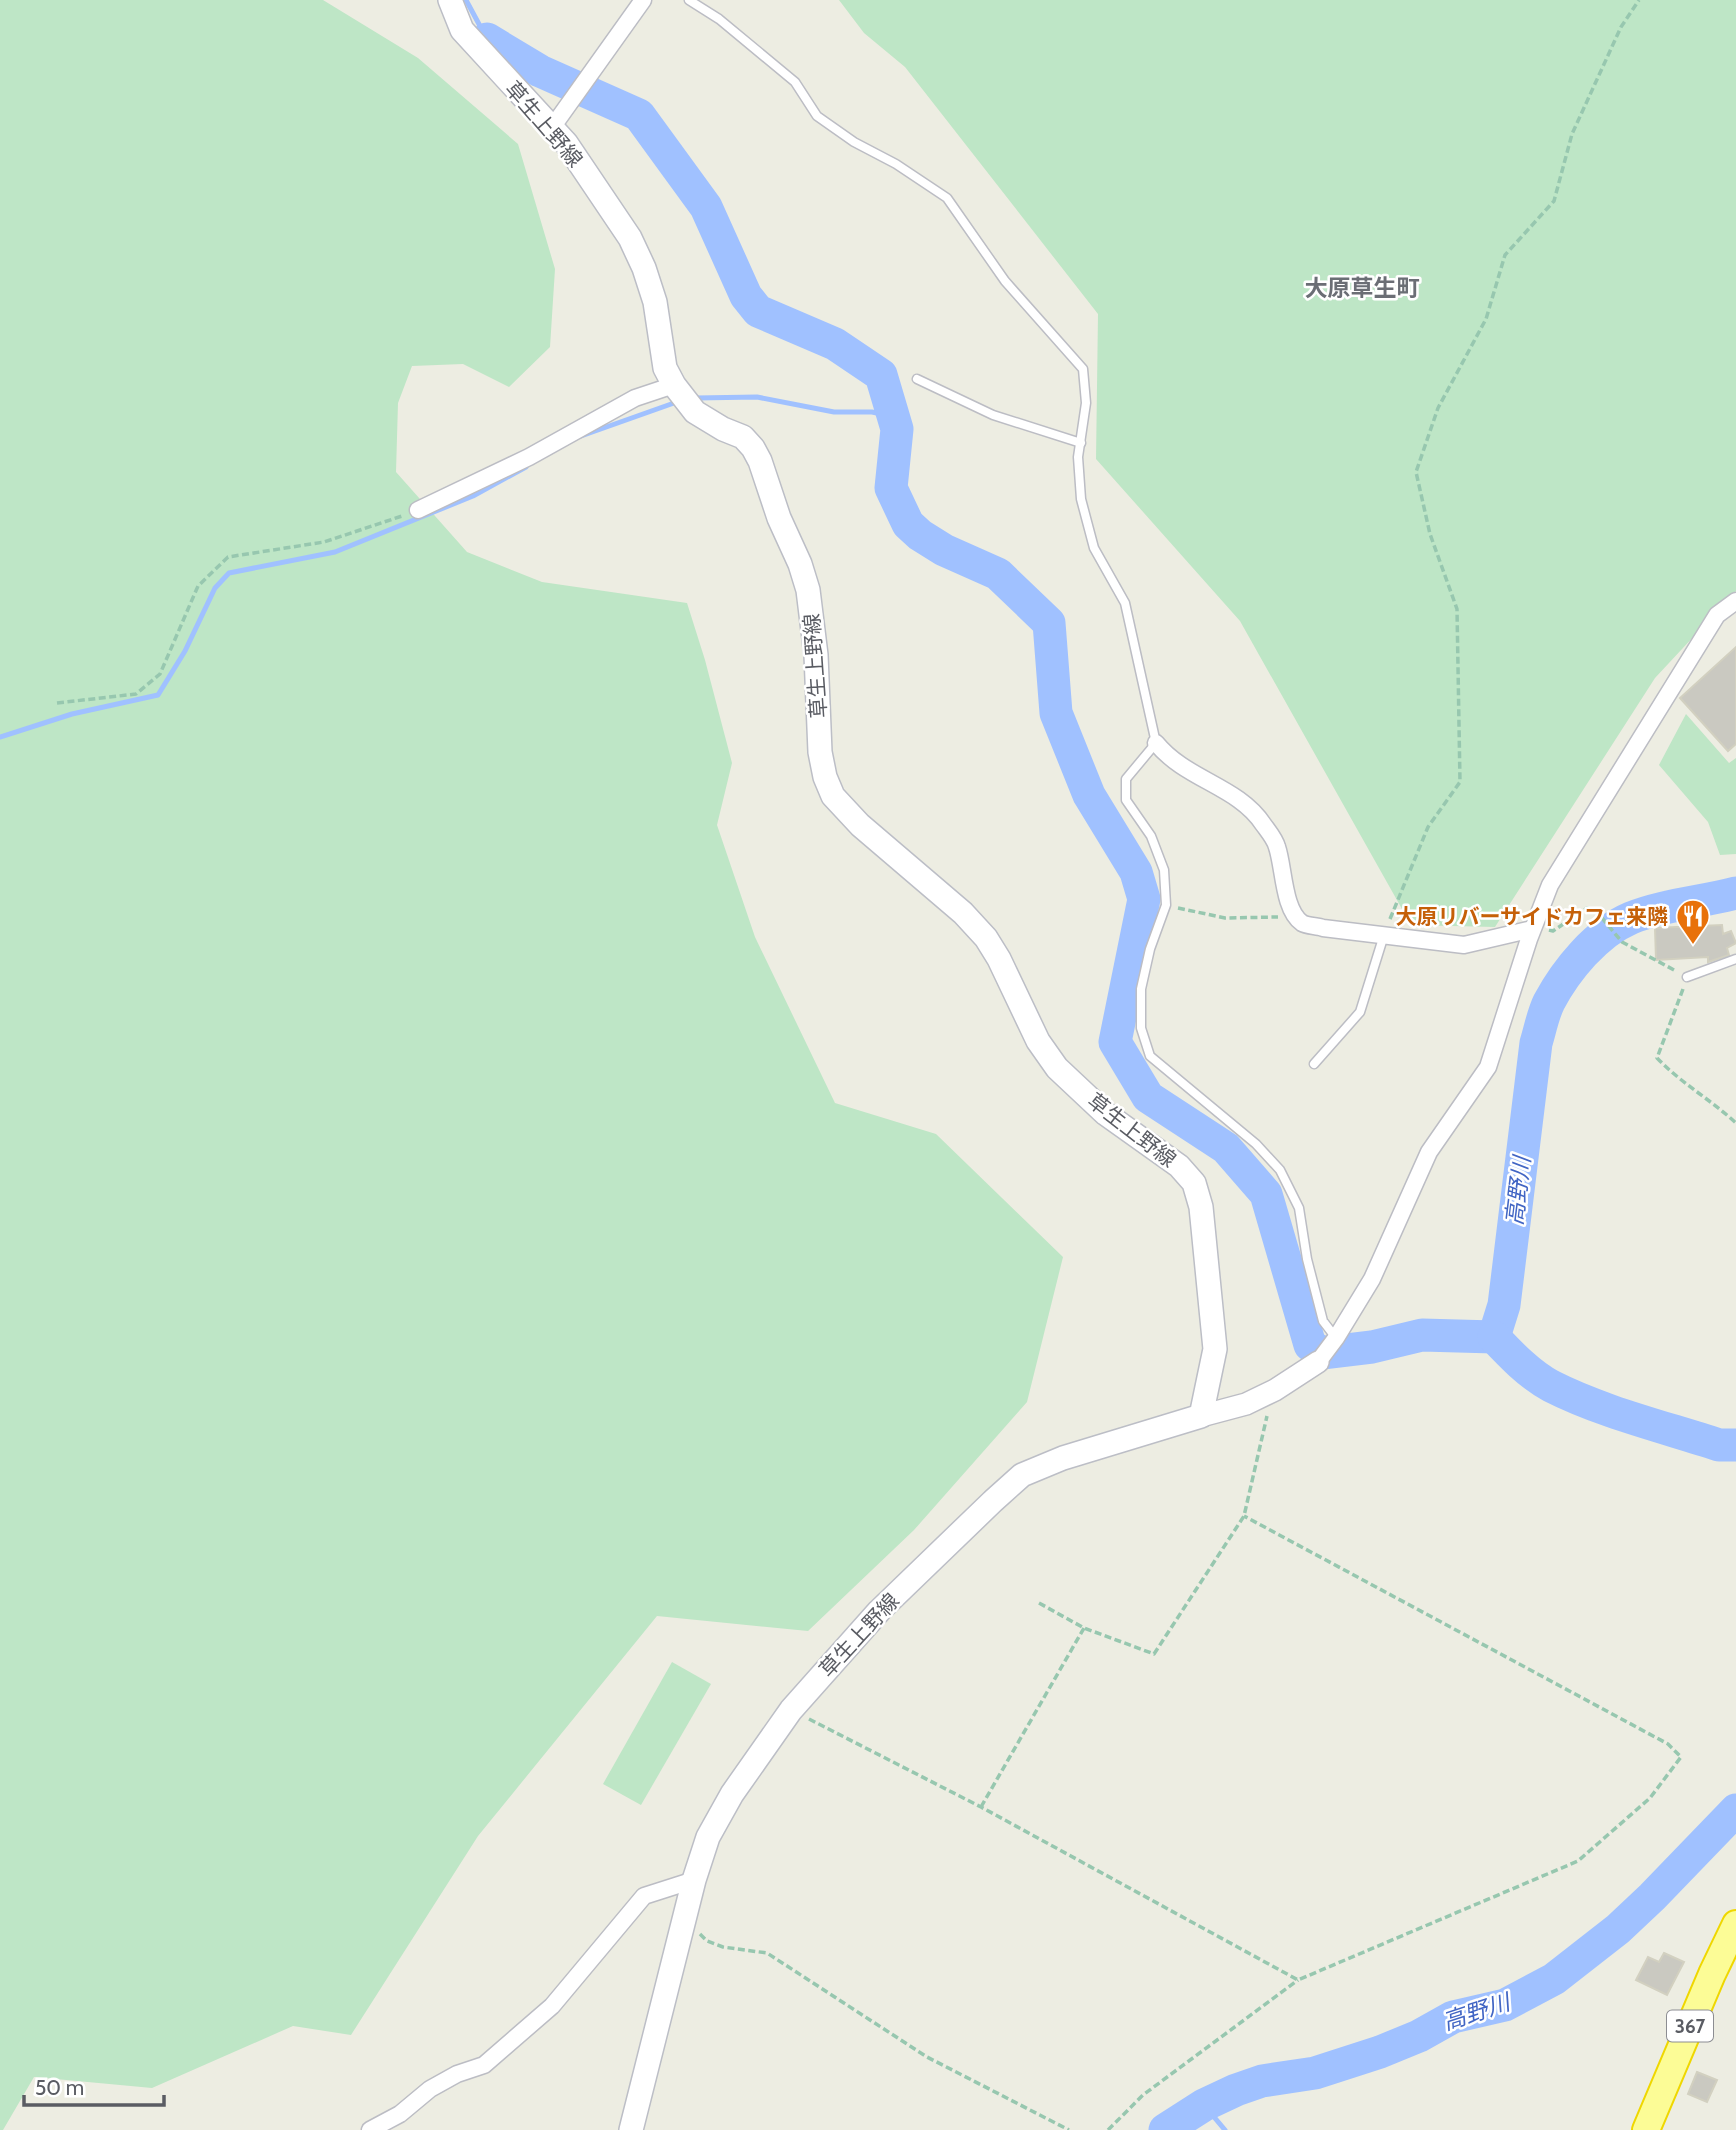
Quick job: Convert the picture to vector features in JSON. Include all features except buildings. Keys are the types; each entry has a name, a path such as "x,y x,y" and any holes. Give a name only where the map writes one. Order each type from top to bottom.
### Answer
{"highway":[{"name":"367","path":"1646,2130 1736,1924"}],"main road":[{"name":"草生上野線","path":"450,0 462,30 566,143 630,238 644,268 655,302 665,368 674,385 695,412 723,429 743,437 760,461 808,590 816,655 820,752 825,777 833,796 860,825 963,913 986,938 999,959 1038,1041 1058,1068 1106,1114 1179,1166 1194,1183 1201,1207 1215,1349 1201,1416 1063,1458 1022,1475 879,1611 791,1710 732,1794 708,1837 694,1880 631,2130"}],"street":[{"path":"551,129 643,0"},
{"path":"418,510 529,457 635,398 674,385"},
{"path":"1201,1416 1246,1404 1275,1390 1318,1362 1336,1338 1372,1279 1429,1152 1488,1067 1532,929 1550,885 1717,615 1736,601"},
{"path":"1156,743 1168,758 1192,775 1235,797 1258,816 1277,844 1290,909 1302,923 1323,928 1464,945 1532,929"},
{"path":"375,2129 400,2114 430,2089 457,2074 484,2065 552,2006 644,1896 694,1880"}],"lane":[{"path":"688,0 719,19 795,82 817,116 854,142 896,164 947,198 1005,281 1083,369 1086,403 1078,457 1081,499 1094,548 1125,603 1156,743 1126,779 1126,800 1151,836 1164,870 1166,905 1150,949 1141,989 1141,1028 1150,1056 1256,1144 1280,1170 1299,1208 1307,1259 1323,1321 1336,1338"},
{"path":"917,379 993,415 1081,443"},
{"path":"1314,1064 1360,1012 1384,935"},
{"path":"1687,977 1736,959"}],"path":[{"path":"1384,935 1428,827 1460,782 1457,609 1430,534 1416,472 1438,408 1486,320 1505,255 1554,201 1573,134 1621,27 1639,0"},
{"path":"57,703 136,694 160,674 198,586 228,557 324,542 418,510"},
{"path":"1166,905 1225,918 1297,917"},
{"path":"1532,929 1553,931 1587,908 1597,912 1622,942 1687,977 1657,1058 1678,1079 1715,1104 1736,1123"},
{"path":"1039,1603 1084,1628 1154,1654 1244,1516 1261,1433 1275,1390"},
{"path":"1108,2130 1143,2095 1298,1980 1578,1861 1650,1798 1681,1757 1668,1744 1244,1516"},
{"path":"981,1807 1084,1628"},
{"path":"791,1710 981,1807 1298,1980"},
{"path":"686,1919 707,1941 723,1947 767,1953 927,2057 1069,2130"}],"green space":[{"path":"0,0 323,0 418,58 518,144 555,269 550,347 509,387 463,364 412,366 398,403 396,472 467,552 542,582 687,603 732,763 717,825 755,937 835,1103 936,1134 1063,1257 1027,1402 914,1530 808,1631 657,1616 478,1836 351,2035 293,2026 152,2088 34,2077 3,2130 0,2130"},
{"path":"839,0 1736,0 1736,591 1655,678 1495,927 1411,925 1240,621 1096,459 1098,314 905,67 864,33"},
{"path":"1686,714 1729,763 1736,758 1736,854 1720,855 1708,822 1659,765"},
{"path":"672,1662 711,1684 641,1805 603,1784"}],"waterway":[{"path":"466,0 487,39"},
{"path":"487,39 540,71 639,115 706,207 746,296 758,311 835,344 881,375 897,429 891,488 908,524 944,550 998,574 1049,623 1056,713 1089,795 1136,872 1144,899 1115,1042 1148,1097 1226,1148 1266,1194 1310,1345 1322,1353 1372,1347 1422,1335 1494,1337"},
{"path":"696,398 757,397 834,412 872,412 891,416"},
{"path":"581,436 674,403"},
{"path":"0,737 72,714 158,695 185,651 215,588 229,573 335,552 473,496 526,467"},
{"name":"高野川","path":"1494,1337 1504,1305 1536,1043 1549,1002 1564,977 1583,954 1618,925 1656,910 1736,893"},
{"name":"高野川","path":"1494,1337 1535,1376 1571,1395 1719,1445 1736,1445"},
{"name":"高野川","path":"1165,2130 1204,2105 1236,2090 1262,2081 1315,2073 1380,2052 1419,2036 1453,2017 1505,2005 1554,1979 1618,1929 1736,1810"},
{"path":"1204,2105 1225,2130"}],"place":[{"name":"大原リバーサイドカフェ来隣","path":"1693,946"}],"district":[{"name":"大原草生町","path":"1362,288"}]}
